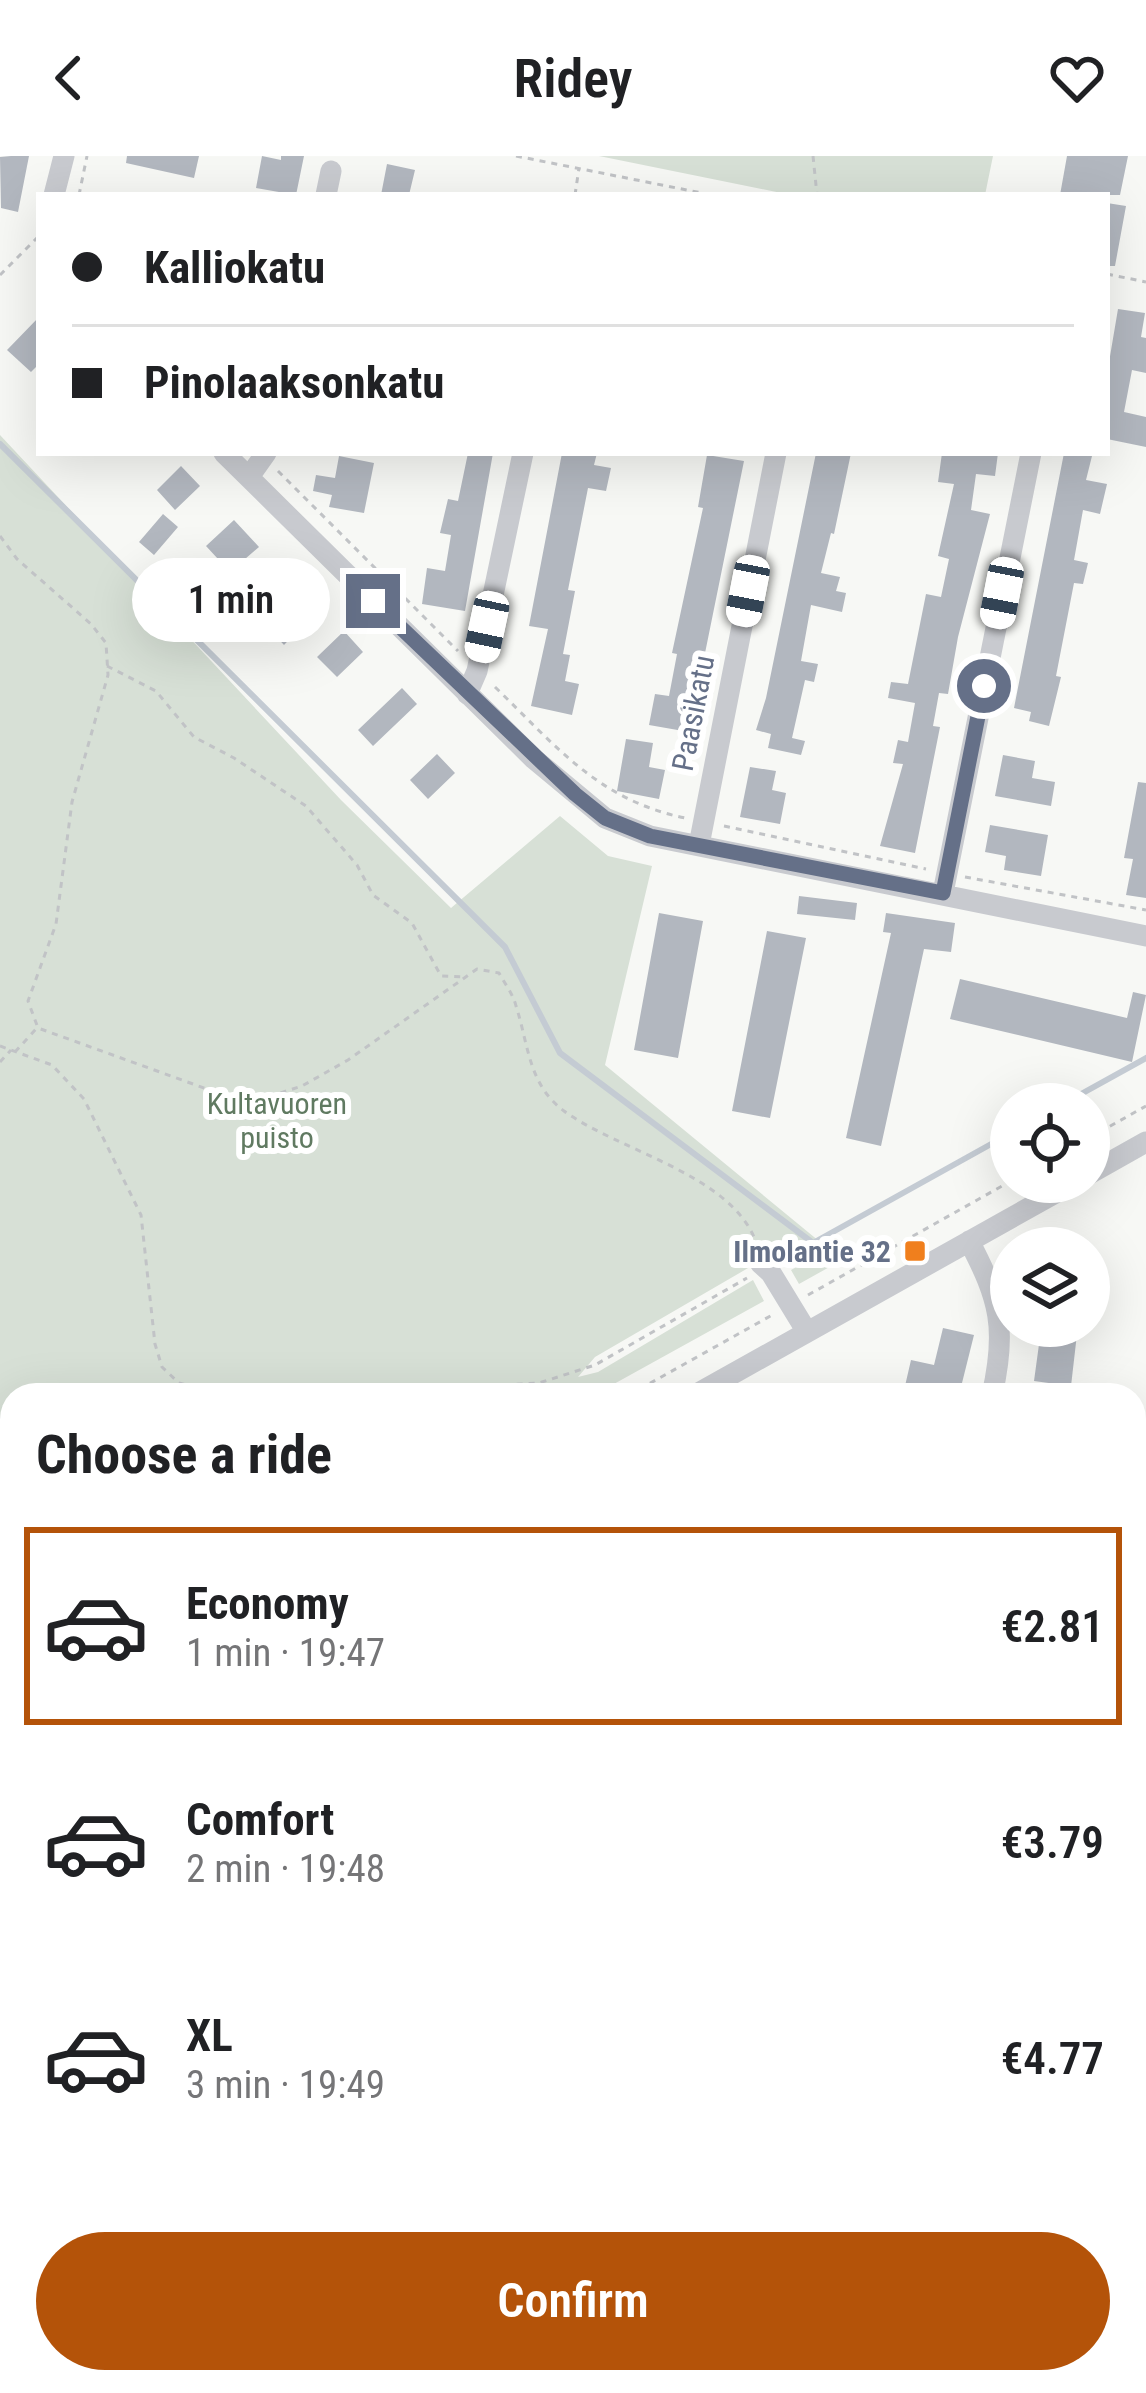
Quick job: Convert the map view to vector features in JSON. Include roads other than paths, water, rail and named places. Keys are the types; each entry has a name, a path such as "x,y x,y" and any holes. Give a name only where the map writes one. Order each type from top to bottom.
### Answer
{"street":[{"path":"55,192 64,156"},
{"path":"327,192 332,171"},
{"path":"227,456 467,694 605,818 650,836 700,833 944,883 1146,936"},
{"path":"249,477 264,456"},
{"path":"467,694 477,670 522,456"},
{"name":"Paasikatu","path":"700,833 775,456"},
{"path":"944,883 1029,456"},
{"path":"1110,1162 1146,1142"},
{"path":"716,1383 1037,1203"},
{"path":"969,1241 994,1288 1000,1314 1002,1351 995,1383"},
{"path":"760,1263 807,1332"}],"waterway":[{"path":"0,444 505,947 560,1053 813,1243 990,1145"},
{"path":"1101,1083 1146,1058"}],"place":[{"name":"Ilmolantie 32","path":"915,1251"}],"park label":[{"name":"Kultavuoren puisto","path":"277,1120"}]}
